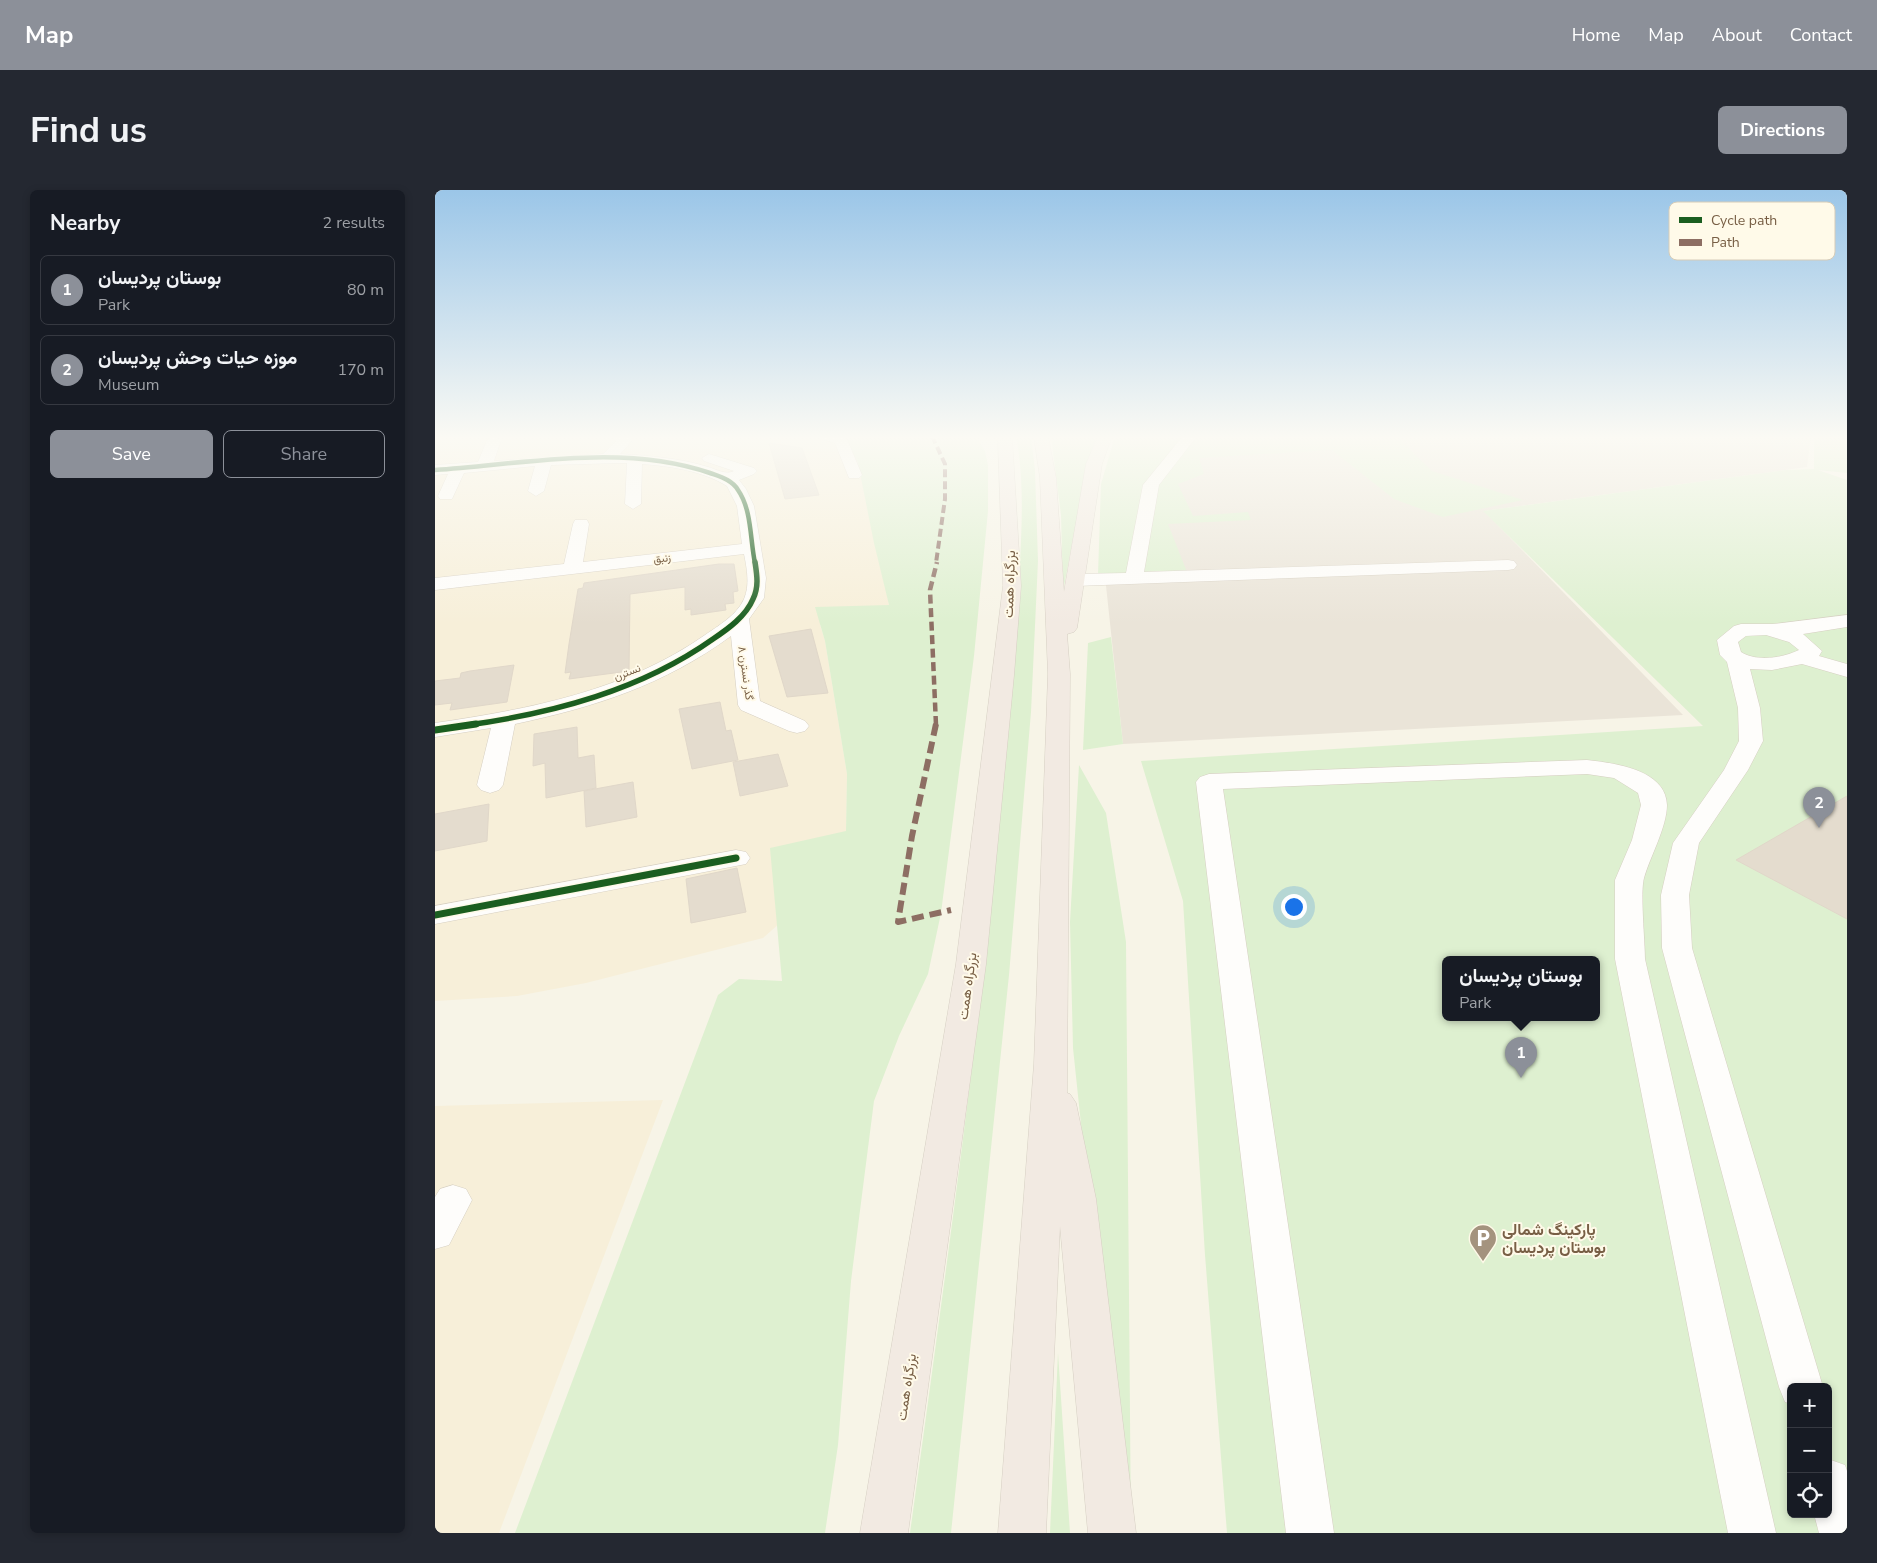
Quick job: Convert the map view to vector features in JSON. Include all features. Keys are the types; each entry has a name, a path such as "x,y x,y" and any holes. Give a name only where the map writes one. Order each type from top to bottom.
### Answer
{"highway":[{"name":"بزرگراه همت","path":"884,1533 971,964 1011,586 1009,499"},
{"path":"1022,1533 1051,1064 1059,674 1048,499"},
{"path":"1059,674 1088,499"},
{"path":"1051,1064 1077,1199 1112,1533"}],"street":[{"path":"633,499 633,504"},
{"name":"نسترن","path":"435,730 504,721 584,700 646,678 705,647 739,619 755,598 757,582 744,499"},
{"path":"1134,578 1149,499"},
{"path":"572,568 581,524"},
{"name":"زنبق","path":"435,584 752,548"},
{"path":"1076,580 1508,565"},
{"name":"گذر نسترن ۸","path":"739,619 749,705 797,726"},
{"path":"1847,621 1811,627 1741,630 1727,640 1731,655 1737,660 1754,664 1806,656 1847,625"},
{"path":"1767,629 1783,633 1807,644 1812,650 1806,656"},
{"path":"1806,656 1847,671"},
{"path":"1737,660 1749,708 1751,741 1736,770 1686,843 1675,895 1677,948 1800,1383"},
{"path":"490,785 504,721"},
{"path":"1310,1533 1209,782 1587,767 1620,771 1650,789 1654,805 1645,840 1629,880 1630,960 1752,1533"},
{"path":"435,915 736,858"},
{"path":"435,1234 453,1200"},
{"path":"1832,1496 1843,1533"}],"shaded area":[{"path":"435,499 868,499 889,605 820,625 825,641 847,774 846,831 789,915 763,938 586,983 517,996 435,1001"},
{"path":"1135,499 1574,499 1484,511 1683,715 1123,744 1104,567"},
{"path":"663,1100 499,1533 435,1533 435,1106"}],"green space":[{"path":"865,499 988,499 974,656 941,913 928,974 899,1036 874,1101 851,1281 838,1445 825,1533 515,1533 718,995 739,979 782,981 770,848 846,831 847,774 825,641 815,607 889,605"},
{"path":"1022,499 1036,499 1038,561 1031,712 1009,975 951,1533 910,1533 985,960 1007,742 1019,589"},
{"path":"1059,499 1081,499 1063,592"},
{"path":"1101,499 1185,499 1193,516 1248,512 1251,520 1168,524 1187,572 1098,575"},
{"path":"1394,499 1519,499 1523,500 1443,517"},
{"name":"پارکینگ شمالی بوستان پردیسان","path":"1574,499 1847,499 1847,1533 1227,1533 1205,1255 1183,901 1141,761 1703,726 1483,511"},
{"path":"1111,637 1123,744 1083,750 1088,643"},
{"path":"1079,765 1106,813 1126,942 1131,1533 1124,1533 1073,1048 1070,922"},
{"path":"1058,1353 1070,1533 1050,1533"}],"building":[{"path":"719,564 734,564 738,591 733,592 734,603 725,604 726,610 691,615 691,609 685,610 685,587 630,594 629,671 569,679 571,672 565,673 569,644 578,589 583,588 584,583"},
{"path":"811,629 828,693 787,697 769,636"},
{"path":"514,665 507,702 450,710 452,703 435,705 435,681 460,678 461,673 470,671"},
{"path":"720,702 726,731 731,730 738,760 692,769 679,709"},
{"path":"577,727 578,758 594,755 596,788 546,798 545,763 533,766 534,734"},
{"path":"778,754 788,786 740,796 733,762"},
{"path":"633,782 637,817 586,827 584,791"},
{"path":"1847,796 1847,919 1736,860"},
{"path":"489,804 487,841 435,851 435,814"},
{"path":"737,868 746,912 691,923 686,879"}],"marked path":[{"path":"945,499 940,548 930,590 936,728 912,836 898,922 951,910"}],"cycle path":[{"path":"435,730 510,718 587,700 659,672 692,654 723,632 749,608 756,592 757,578 748,516 743,499"},
{"path":"435,915 736,858"}],"place":[{"name":"موزه حیات وحش پردیسان","path":"1819,828"},
{"name":"بوستان پردیسان","path":"1521,1078"},
{"name":"پارکینگ شمالی بوستان پردیسان","path":"1483,1262"}]}
